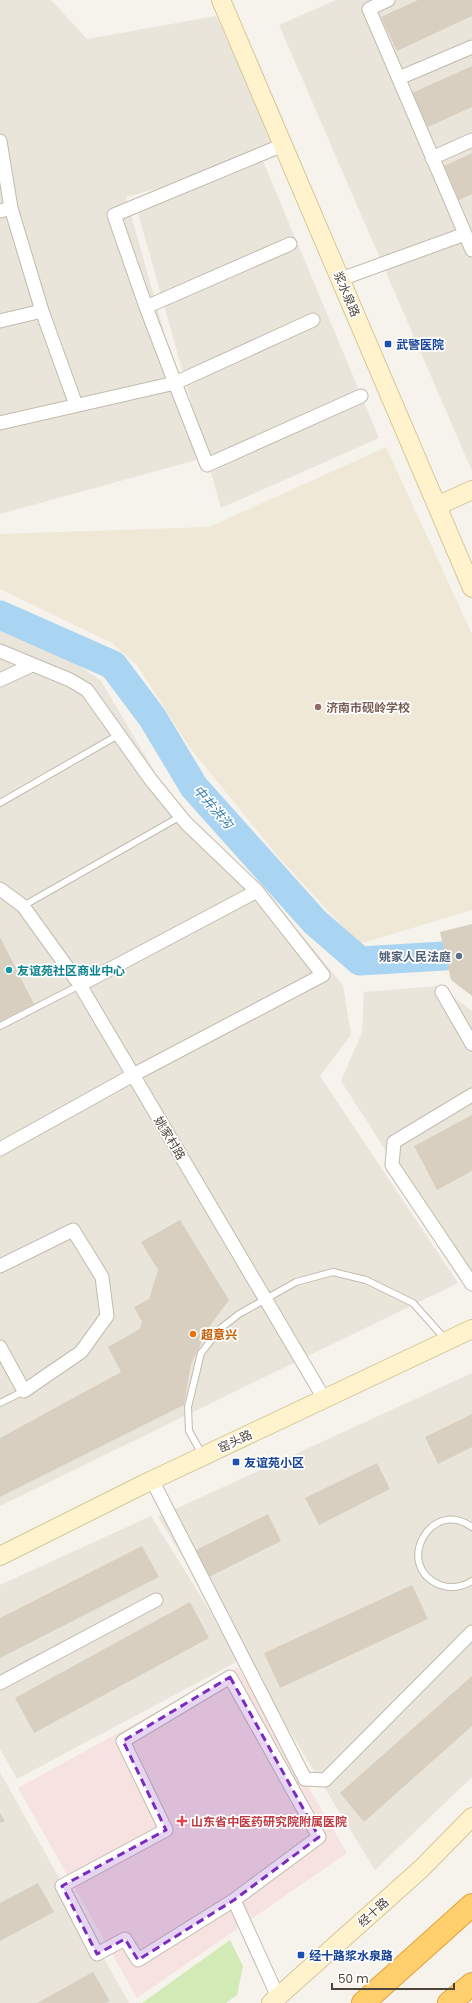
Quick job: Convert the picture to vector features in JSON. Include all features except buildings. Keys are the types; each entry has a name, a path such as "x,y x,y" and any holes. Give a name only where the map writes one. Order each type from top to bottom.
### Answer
{"highway":[{"path":"363,2003 472,1905"},
{"path":"450,2003 472,1984"}],"main road":[{"name":"浆水泉路","path":"221,0 472,588"},
{"path":"437,506 472,490"},
{"name":"窑头路","path":"0,1556 152,1480 325,1400 472,1329"},
{"name":"经十路","path":"274,2000 422,1868 472,1818"}],"street":[{"path":"388,0 369,9 432,158 467,229 472,250"},
{"path":"398,78 472,47"},
{"path":"0,140 6,210 76,405"},
{"path":"432,158 472,140"},
{"path":"283,144 114,215 146,307 207,465 362,396"},
{"path":"341,280 467,229"},
{"path":"146,307 290,244"},
{"path":"0,321 42,311"},
{"path":"0,423 175,382 313,320"},
{"path":"0,651 70,680 87,690 120,734 151,780 181,816 257,891 323,975 132,1075 0,1149"},
{"path":"0,680 32,664"},
{"name":"姚家村路","path":"0,889 23,906 80,985 325,1400"},
{"path":"80,985 257,891"},
{"path":"442,992 472,1042"},
{"path":"472,1095 394,1142 392,1166 472,1284"},
{"path":"0,1266 73,1230 102,1277 107,1316 81,1352 24,1391 1,1353"},
{"path":"152,1480 305,1779 325,1780 472,1632"},
{"path":"0,1683 156,1600"},
{"path":"230,1677 319,1837 234,1900 138,1960 125,1938 97,1954 62,1886 166,1830 123,1741 230,1677"},
{"path":"234,1900 274,2000"}],"lane":[{"path":"0,803 120,734"},
{"path":"23,906 181,816"},
{"path":"0,1026 80,985"},
{"path":"203,1456 189,1431 188,1407 201,1353 221,1328 239,1314 265,1298 296,1282 333,1272 366,1280 413,1303 447,1341"},
{"path":"0,1403 24,1391"},
{"path":"472,1527 457,1520 445,1520 435,1524 423,1537 418,1554 420,1565 425,1575 434,1583 445,1587 456,1587 472,1581"}],"highlighted area":[{"path":"230,1677 319,1837 234,1900 138,1960 125,1939 97,1954 62,1886 166,1830 123,1741"}],"shaded area":[{"path":"0,0 51,0 87,39 216,16 281,155 126,197 200,459 0,514"},
{"path":"336,0 472,0 472,471 279,25"},
{"path":"263,161 379,438 221,508 136,206"},
{"name":"济南市砚岭学校","path":"386,447 472,634 472,910 359,944 282,861 190,748 137,665 112,643 0,589 0,534 209,527"},
{"path":"0,627 63,654 101,681 175,806 294,926 343,985 351,1035 320,1076 458,1283 0,1506"},
{"path":"439,986 472,1011 472,1274 467,1277 341,1081 362,1032 364,992"},
{"path":"472,1373 472,1777 375,1870 158,1517"},
{"path":"151,1516 240,1660 17,1779 0,1749 0,1585"},
{"name":"山东省中医药研究院附属医院","path":"238,1667 347,1853 137,1998 18,1788"},
{"path":"0,1772 129,2003 0,2003"}],"green space":[{"path":"230,1940 243,1966 237,1995 226,2003 142,2003"}],"waterway":[{"name":"中井洪沟","path":"0,615 113,665 152,717 194,787 315,922 360,961 444,956"}],"place":[{"name":"武警医院","path":"388,344"},
{"name":"济南市砚岭学校","path":"318,707"},
{"name":"姚家人民法庭","path":"459,956"},
{"name":"友谊苑社区商业中心","path":"9,970"},
{"name":"超意兴","path":"193,1334"},
{"name":"友谊苑小区","path":"236,1462"},
{"name":"山东省中医药研究院附属医院","path":"182,1821"},
{"name":"经十路浆水泉路","path":"301,1955"}]}
